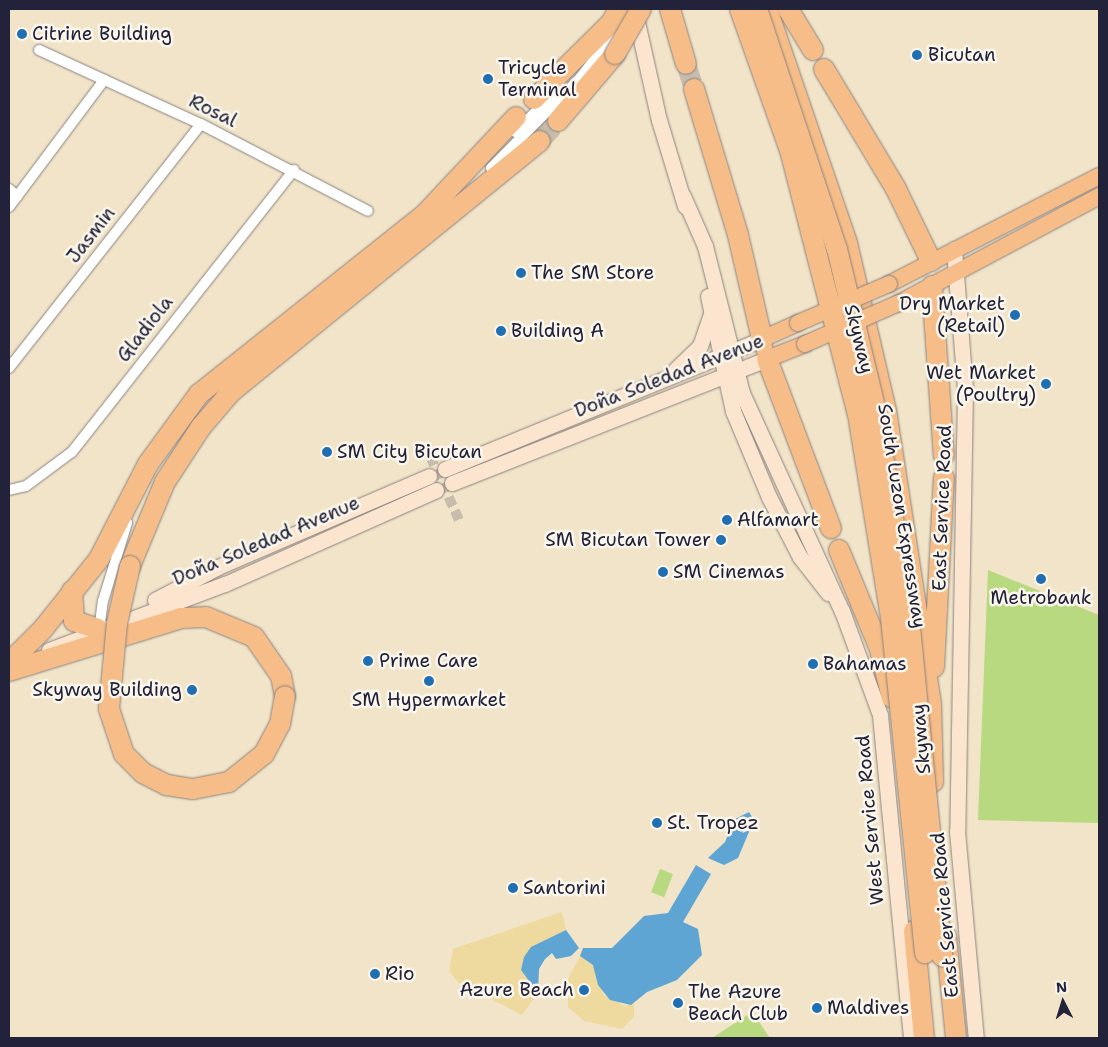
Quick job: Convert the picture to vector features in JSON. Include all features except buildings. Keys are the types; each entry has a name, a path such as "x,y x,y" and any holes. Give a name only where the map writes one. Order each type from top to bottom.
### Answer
{"highway":[{"path":"534,99 611,23 619,9"},
{"path":"558,121 615,54 640,9"},
{"path":"670,9 686,64"},
{"name":"South Luzon Expressway","path":"733,9 785,158 814,255 850,418 892,698 924,1038"},
{"name":"Skyway","path":"740,9 793,159 858,414 891,618 934,1038"},
{"name":"Skyway","path":"758,9 837,249 876,411 909,617 949,1038"},
{"name":"South Luzon Expressway","path":"767,9 847,243 886,410 931,704 934,784 956,1038"},
{"path":"788,9 813,50"},
{"path":"824,69 900,197 931,261"},
{"path":"694,89 738,235 762,339"},
{"path":"9,663 99,559 148,464 199,394 425,214 516,117"},
{"path":"9,670 104,631 181,618 224,621 254,637 269,654 281,676 284,696 280,724 264,754 241,775 216,786 167,785 144,773 124,754 112,726 109,678 128,576 147,518 176,462 231,392 540,141"},
{"path":"932,286 944,456"},
{"path":"767,359 831,528"},
{"path":"931,704 944,478"},
{"path":"839,550 880,649 892,698"},
{"path":"73,590 74,620 104,631"}],"main road":[{"name":"West Service Road","path":"635,9 659,120 682,196 712,310 728,354"},
{"name":"Doña Soledad Avenue","path":"445,469 728,354 889,284 1099,176"},
{"name":"West Service Road","path":"682,196 705,246 732,375 733,411 769,497 810,572 839,605 880,715 911,1038"},
{"name":"Doña Soledad Avenue","path":"452,483 732,375 899,303 1099,196"},
{"name":"East Service Road","path":"954,249 958,271 965,390 955,754 957,831 976,1038"},
{"path":"931,261 932,286"},
{"path":"662,380 700,346 712,310"},
{"path":"762,339 767,359"},
{"name":"Doña Soledad Avenue","path":"104,631 218,568 429,476"},
{"name":"Doña Soledad Avenue","path":"104,631 225,584 436,490"}],"street":[{"path":"414,238 574,73 623,9"},
{"path":"104,631 132,509 166,443 212,388 414,238 532,130 635,9"},
{"name":"Rosal","path":"39,50 200,124 294,170 368,211"},
{"path":"9,207 104,80"},
{"name":"Jasmin","path":"9,368 200,124"},
{"name":"Gladiola","path":"9,490 26,486 72,452 294,170"},
{"path":"9,189 17,196"}],"green space":[{"path":"988,570 1099,615 1099,823 978,820"},
{"path":"660,869 673,874 664,897 651,892"},
{"path":"752,1012 770,1038 712,1038"}],"sand":[{"path":"562,912 566,930 524,957 521,970 538,993 522,1015 458,982 449,971 453,949"},
{"name":"Azure Beach","path":"580,956 593,965 604,995 625,1006 634,1003 634,1017 622,1029 584,1021 568,1007 568,979"}],"water":[{"path":"749,812 754,820 738,858 724,865 708,858 725,842 735,819"},
{"path":"696,865 711,874 683,922 698,929 702,955 677,980 647,992 631,1005 610,1000 598,985 593,965 580,956 583,948 612,948 644,916 668,913"},
{"path":"566,930 579,948 571,956 556,959 552,953 545,959 539,969 538,993 521,970 524,957 531,947"}],"tunnel":[{"path":"686,64 694,89"},
{"path":"540,141 558,121"},
{"path":"430,456 460,522"}],"place":[{"name":"Citrine Building","path":"22,34"},
{"name":"Bicutan","path":"917,55"},
{"name":"Tricycle Terminal","path":"488,79"},
{"name":"The SM Store","path":"521,273"},
{"name":"Dry Market (Retail)","path":"1015,315"},
{"name":"Building A","path":"501,331"},
{"name":"Wet Market (Poultry)","path":"1046,384"},
{"name":"SM City Bicutan","path":"327,452"},
{"name":"Alfamart","path":"727,520"},
{"name":"SM Bicutan Tower","path":"721,540"},
{"name":"SM Cinemas","path":"663,572"},
{"name":"Metrobank","path":"1041,579"},
{"name":"Prime Care","path":"368,661"},
{"name":"Bahamas","path":"813,664"},
{"name":"SM Hypermarket","path":"429,681"},
{"name":"Skyway Building","path":"192,690"},
{"name":"St. Tropez","path":"657,823"},
{"name":"Santorini","path":"513,888"},
{"name":"Rio","path":"375,974"},
{"name":"Azure Beach","path":"584,990"},
{"name":"The Azure Beach Club","path":"678,1003"},
{"name":"Maldives","path":"817,1008"}]}
